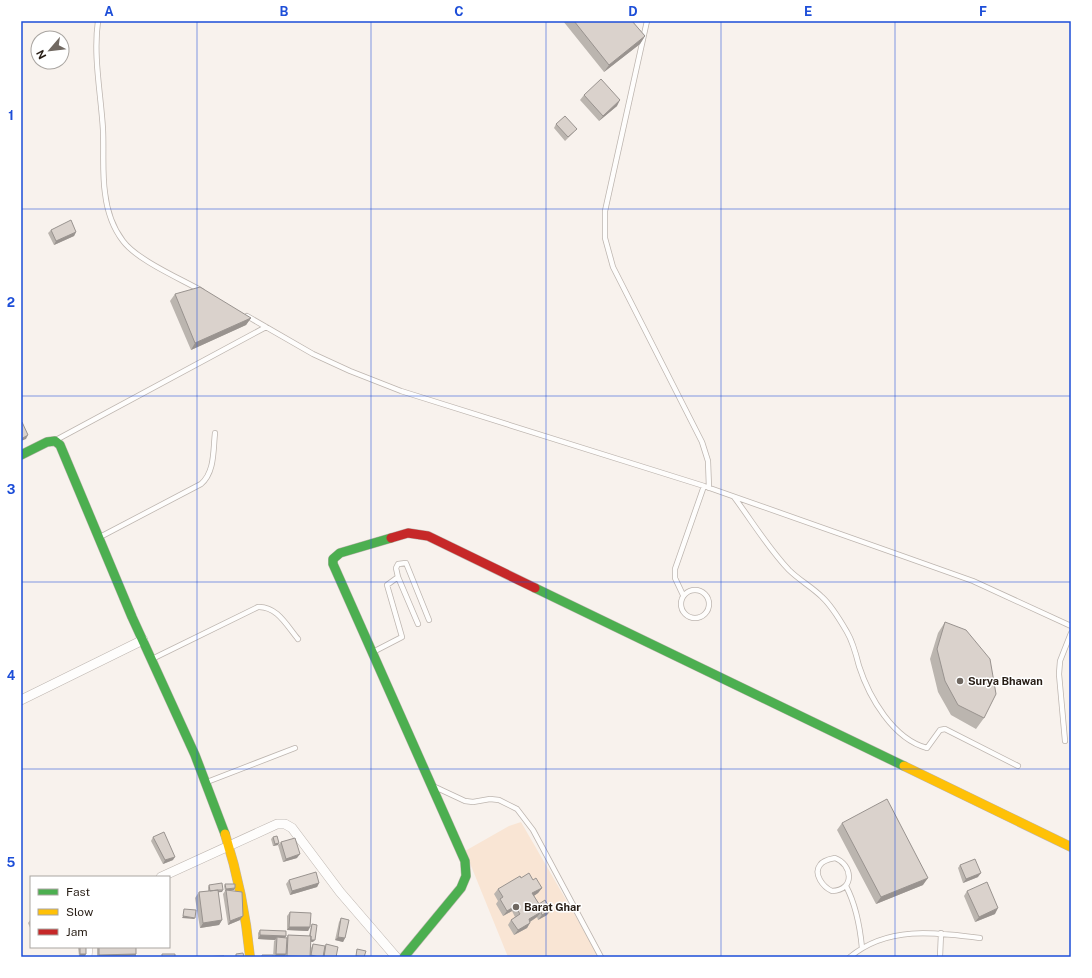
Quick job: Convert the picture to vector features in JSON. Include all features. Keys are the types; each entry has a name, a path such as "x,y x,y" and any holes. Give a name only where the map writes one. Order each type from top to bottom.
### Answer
{"street":[{"path":"21,455 47,442 55,441 60,445 205,782 229,845 245,902 250,957"},
{"path":"404,957 411,953 461,888 466,876 465,861 334,569 333,559 340,553 408,534 428,536 1071,847"},
{"path":"21,700 143,640"},
{"path":"163,876 277,824 285,824 292,828 353,909 396,957"}],"lane":[{"path":"98,21 96,40 103,130 105,193 108,210 116,230 124,242 138,255 206,293"},
{"path":"646,21 605,211 605,238 606,249 613,267 704,447 708,461 707,487 676,568 675,578 683,595 681,604 684,612 693,618 702,617 706,613 710,603 702,593 694,590 683,595"},
{"path":"239,312 313,354 350,371 401,391 707,487 973,581 1071,626"},
{"path":"55,441 266,327"},
{"path":"100,537 201,484 207,478 211,470 215,432"},
{"path":"734,497 782,562 831,607 852,641 859,667 877,704 905,737 927,748 940,730 945,729 1018,766"},
{"path":"418,624 398,577 396,566 405,562 429,620"},
{"path":"371,652 402,637 387,585 398,577"},
{"path":"152,659 258,607 267,607 274,610 298,639"},
{"path":"1065,742 1059,674 1060,661 1071,633"},
{"path":"205,782 295,748"},
{"path":"430,784 465,801 473,802 490,799 499,800 517,809 533,830 601,957"},
{"path":"846,886 837,891 828,889 819,878 818,870 820,865 827,860 835,858 840,860 846,868 849,876 846,886 856,913 862,948"},
{"path":"940,957 941,933"},
{"path":"850,957 872,942 899,935 941,933 980,938"}],"shaded area":[{"path":"521,822 600,957 508,957 465,851 509,826"}],"building":[{"path":"574,21 632,21 645,36 609,65"},
{"path":"601,79 620,100 603,116 584,95"},
{"path":"565,116 577,129 568,137 556,124"},
{"path":"71,220 76,232 56,241 51,230"},
{"path":"200,287 251,318 195,343 175,294"},
{"path":"22,422 28,435 21,439 21,423"},
{"name":"Surya Bhawan","path":"945,622 966,630 990,659 996,694 984,718 958,705 945,681 937,649"},
{"path":"887,799 928,878 881,897 842,823"},
{"path":"164,832 175,857 165,860 153,837"},
{"path":"277,836 279,843 275,844 273,837"},
{"path":"295,838 300,854 286,859 281,842"},
{"path":"975,859 981,873 966,879 960,865"},
{"path":"316,872 319,883 292,891 289,880"},
{"name":"Barat Ghar","path":"529,873 533,880 536,878 542,888 532,893 539,904 545,900 551,910 542,915 541,912 529,919 530,923 518,930 511,920 520,914 515,906 507,911 500,899 503,897 498,889 520,876 521,878"},
{"path":"987,882 998,908 979,917 967,891"},
{"path":"222,883 223,890 210,891 209,885"},
{"path":"225,884 235,884 235,888 226,889"},
{"path":"218,890 222,920 203,923 199,892"},
{"path":"226,890 242,892 243,916 230,921"},
{"path":"184,909 196,910 195,918 183,916"},
{"path":"290,912 311,913 310,927 289,927"},
{"path":"341,918 349,920 345,938 338,937"},
{"path":"312,924 317,925 315,940 311,940 310,936"},
{"path":"260,930 286,931 286,936 260,935"},
{"path":"288,935 311,936 310,957 287,956"},
{"path":"277,937 287,938 286,954 276,954"},
{"path":"313,944 325,946 323,957 311,955"},
{"path":"326,944 338,947 336,957 324,957"},
{"path":"80,948 86,948 86,954 80,954"},
{"path":"99,948 136,948 136,954 99,955"},
{"path":"357,949 366,951 364,957 356,956"},
{"path":"243,953 244,957 236,957 236,954"},
{"path":"162,954 175,954 175,957 162,957"},
{"path":"135,955 136,957 115,957 115,956"},
{"path":"262,955 273,955 273,957 262,957"},
{"path":"224,956 224,957 200,957"}],"traffic: fast":[{"path":"21,455 47,442 55,441 60,445 132,617 195,755 225,834"},
{"path":"391,538 340,553 333,559 333,564 465,861 466,876 461,888 404,957"},
{"path":"535,588 904,766"}],"traffic: slow":[{"path":"904,766 1071,847"},
{"path":"225,834 241,895 250,957"}],"traffic: jam":[{"path":"391,538 408,533 428,536 535,588"}],"place":[{"name":"Surya Bhawan","path":"960,681"},
{"name":"Barat Ghar","path":"516,907"}]}
